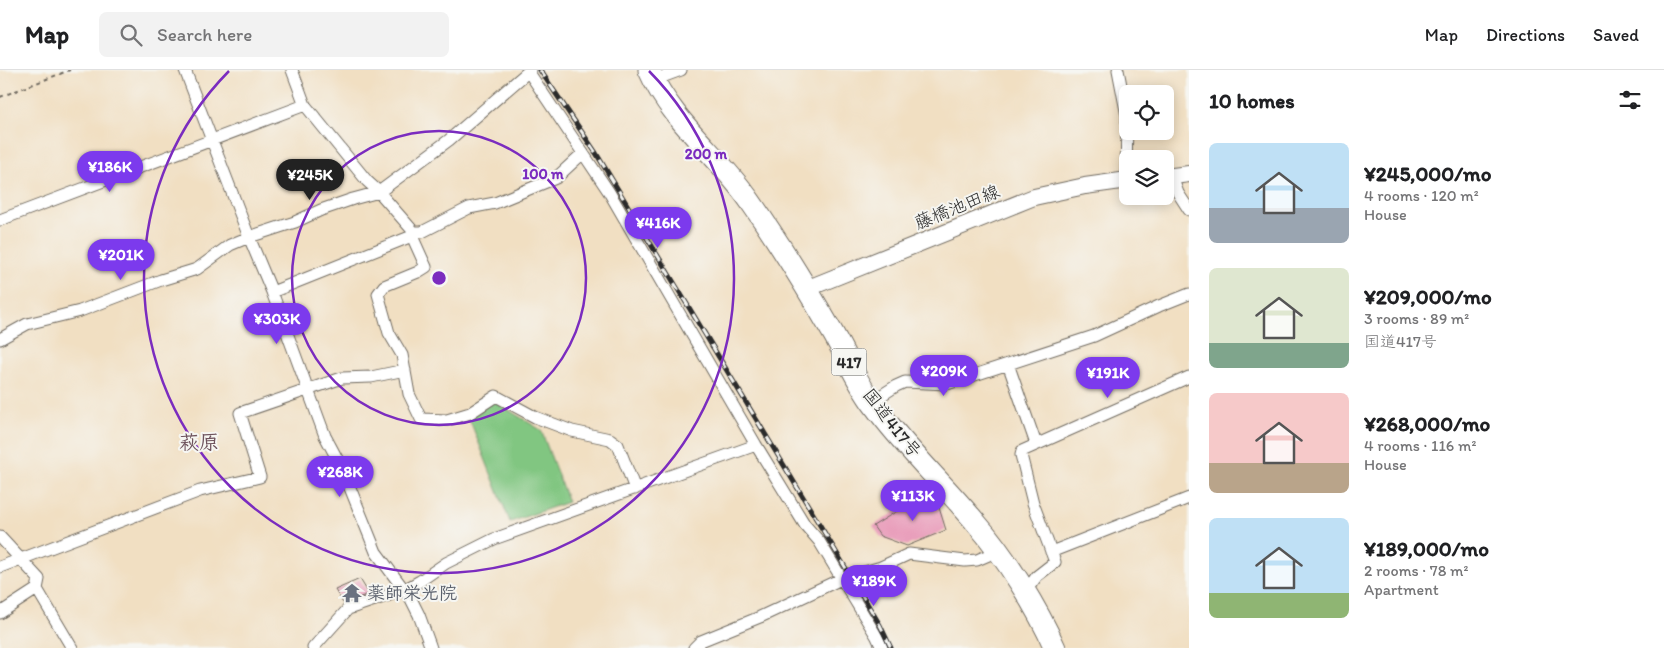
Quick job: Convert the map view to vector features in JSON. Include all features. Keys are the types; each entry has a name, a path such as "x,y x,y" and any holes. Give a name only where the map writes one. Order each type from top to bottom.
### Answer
{"highway":[{"name":"国道417号","path":"651,75 684,124 750,200 806,289 872,402 896,434 929,468 998,551 1025,592 1055,648"}],"main road":[{"path":"1174,176 1189,174"},
{"name":"藤橋池田線","path":"806,289 1034,197 1119,181"}],"street":[{"path":"185,70 272,292 325,436 342,468 376,552 411,598 431,648"},
{"path":"292,70 305,105 367,182 379,192 413,234 426,267 384,286 378,294 390,333 402,355 409,394 421,419 447,420 470,413 496,396 535,416 572,431 610,439 618,444 636,489"},
{"path":"651,75 681,70"},
{"path":"1118,70 1126,116 1127,150"},
{"path":"0,339 27,324 80,311 161,280 197,269 230,245 295,222 321,210 379,192 449,140 501,96 524,72 583,153 649,260 756,445 805,525 819,541 882,648"},
{"path":"0,220 305,105"},
{"path":"272,292 422,232 469,208 495,204 556,178 583,153"},
{"path":"1174,187 1189,210"},
{"path":"872,402 905,382 947,384 1094,336 1189,294"},
{"path":"1008,364 1036,444"},
{"path":"0,567 200,491 260,477 240,413 342,378 372,377 405,370"},
{"path":"1025,592 1037,576 1055,562 1033,502 1021,455 1022,451 1189,377"},
{"path":"313,648 348,609 404,590 446,563 494,539 756,445"},
{"path":"1051,552 1189,498"},
{"path":"0,537 40,579 37,589 0,613"},
{"path":"694,648 701,641 760,617 841,579 880,568 909,554 965,561 977,560 998,551"},
{"path":"37,589 72,648"}],"path":[{"path":"0,97 70,70"}],"green space":[{"path":"494,401 541,430 568,502 510,522 469,418"}],"building":[{"path":"931,490 935,495 946,530 907,546 880,536 873,526"},
{"name":"薬師栄光院","path":"360,579 369,594 343,603 335,590"}],"railway":[{"path":"540,70 596,153 880,625 891,648"}],"place":[{"name":"薬師栄光院","path":"352,593"}],"district":[{"name":"萩原","path":"199,442"}]}
